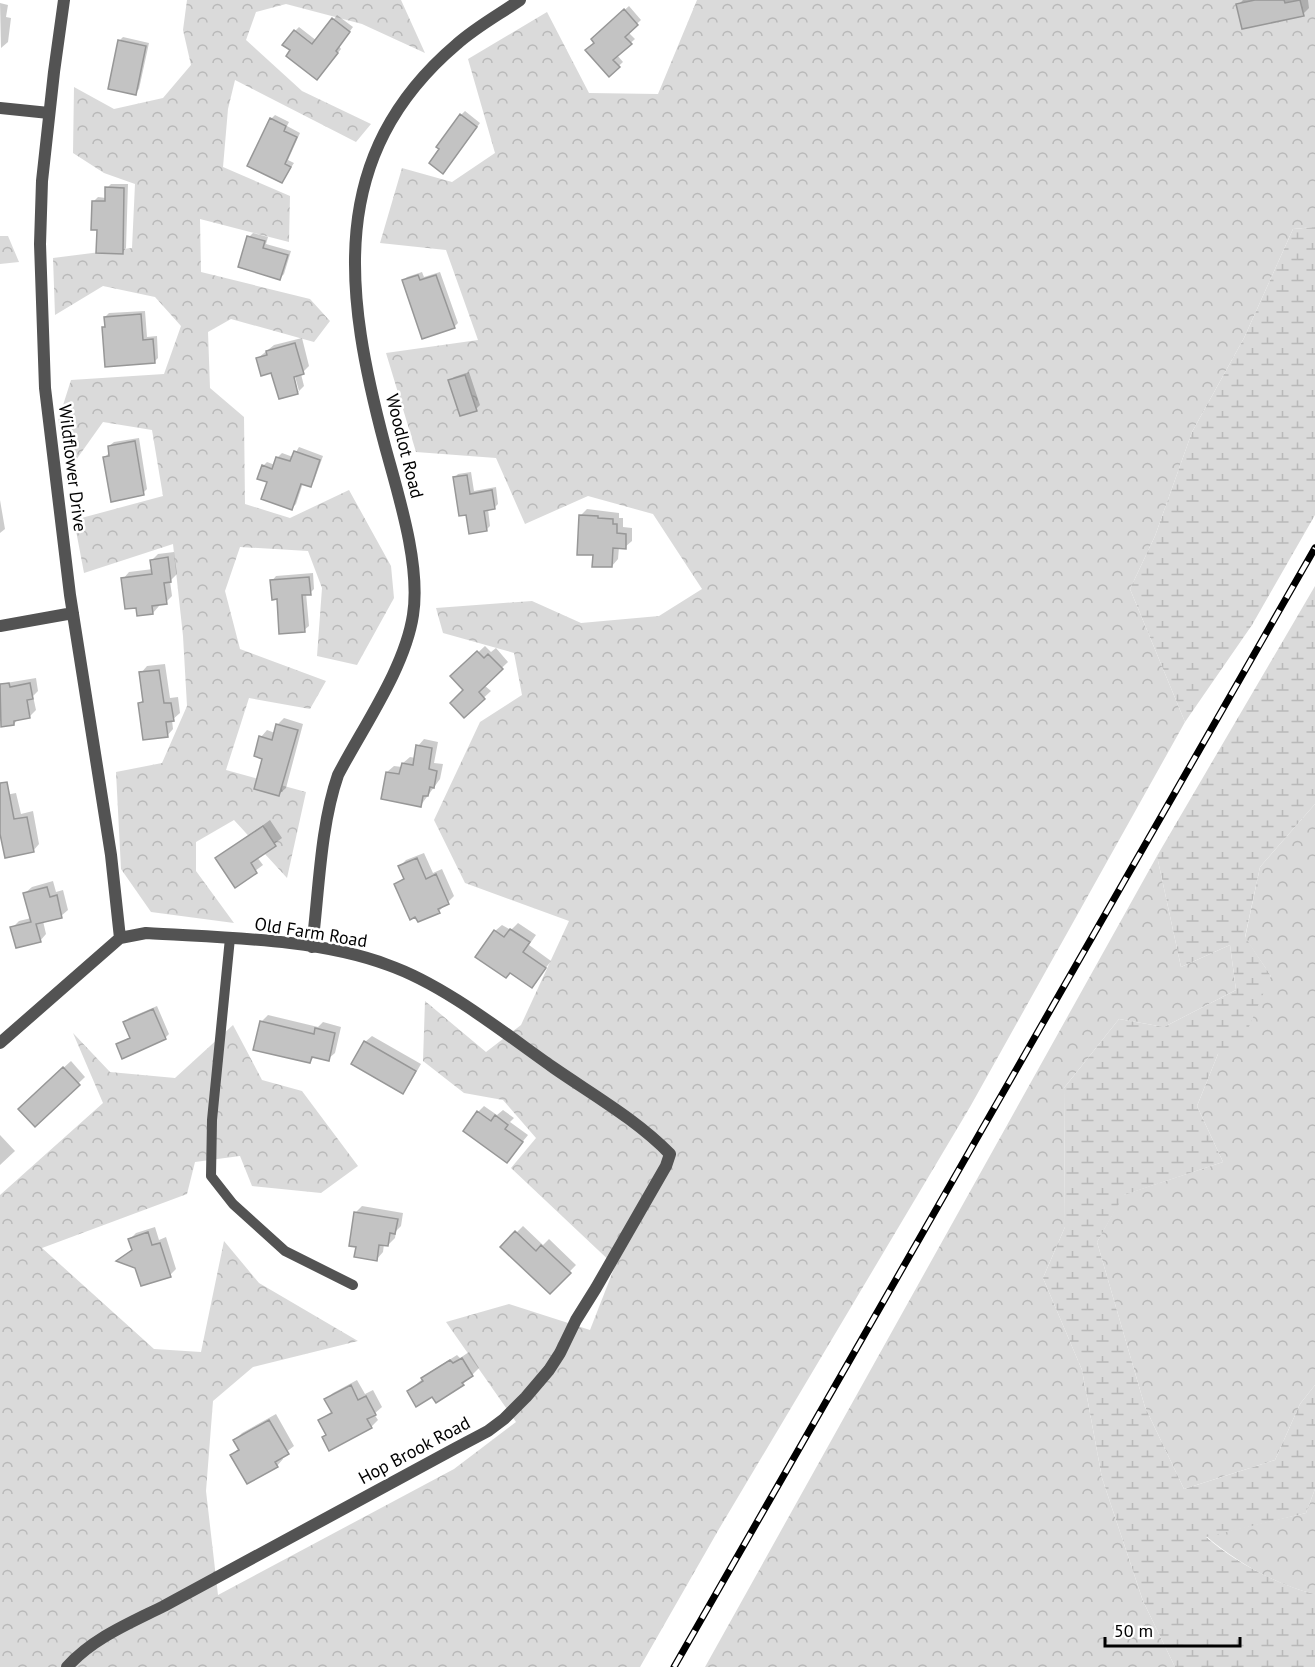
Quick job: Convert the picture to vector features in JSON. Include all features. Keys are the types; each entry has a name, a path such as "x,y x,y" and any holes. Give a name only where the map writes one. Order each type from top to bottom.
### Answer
{"street":[{"name":"Wildflower Drive","path":"64,0 42,181 39,244 45,388 73,613 111,855 120,938"},
{"name":"Woodlot Road","path":"312,947 332,793 338,775 398,664 408,638 415,592 408,534 378,417 357,312 354,276 355,237 366,174 391,118 433,66 458,42 520,0"},
{"path":"0,108 49,113"},
{"path":"0,626 73,613"},
{"name":"Old Farm Road","path":"120,938 146,933 230,938 312,947 389,965 438,990 604,1103 658,1142 670,1154"},
{"path":"0,1043 120,938"},
{"name":"Hop Brook Road","path":"66,1667 94,1643 117,1629 164,1606 488,1431 504,1419 536,1386 560,1353 576,1320 666,1166 670,1154"}],"lane":[{"path":"230,938 212,1120 211,1176 233,1204 285,1251 353,1285"}],"green space":[{"path":"187,0 401,0 425,53 362,24 286,4 256,12 246,40 302,91 371,124 356,142 235,80 228,109 223,167 290,196 289,242 200,219 201,272 310,299 330,321 314,342 231,319 208,332 210,388 244,417 245,504 290,518 349,490 391,566 394,598 357,665 317,656 322,588 308,551 240,547 225,591 240,649 326,681 310,709 249,698 226,770 306,792 287,878 234,820 196,842 196,871 234,923 151,912 121,869 116,772 162,763 187,706 183,636 173,544 84,573 74,520 163,496 152,430 103,422 71,467 58,421 71,380 164,374 181,326 155,297 103,286 55,315 53,258 132,248 135,184 104,173 73,153 74,87 114,109 163,98 191,65 183,30"},
{"path":"697,0 1315,0 1315,227 1293,229 1244,338 1192,432 1155,536 1130,589 1185,722 970,1107 719,1529 640,1667 0,1667 0,1195 103,1103 73,1033 110,1072 175,1078 233,1025 262,1080 302,1091 358,1166 321,1193 252,1186 240,1156 195,1162 187,1194 42,1248 154,1349 201,1352 224,1241 259,1283 358,1341 253,1367 213,1401 206,1491 218,1595 454,1469 516,1422 446,1322 509,1304 590,1330 615,1266 511,1168 536,1138 503,1100 464,1093 423,1061 425,1001 486,1052 521,1025 569,921 465,883 434,820 480,722 522,695 514,653 443,633 436,608 532,601 581,623 659,616 702,589 653,514 588,496 525,524 496,458 416,452 386,353 478,340 446,250 380,243 402,168 452,182 495,153 468,59 547,12 589,93 658,94"},
{"path":"1315,227 1315,515 1252,625 1185,722 1130,589 1155,536 1192,432 1244,338 1293,229"},
{"path":"0,236 8,236 19,262 0,264"},
{"path":"1315,586 1315,804 1260,867 1245,937 1271,976 1241,1045 1218,1054 1197,1106 1223,1162 1124,1195 1097,1242 1145,1407 1184,1489 1275,1460 1300,1404 1315,1385 1315,1489 1306,1513 1206,1537 1258,1572 1315,1594 1315,1667 1175,1667 1143,1601 1102,1478 1082,1370 1043,1278 1065,1227 1064,1088 1119,1019 1164,1027 1236,990 1230,945 1181,967 1157,856"},
{"path":"1315,804 1315,1385 1300,1404 1275,1460 1184,1489 1145,1407 1097,1242 1123,1195 1223,1162 1197,1106 1218,1054 1271,976 1245,938 1260,867"},
{"path":"1157,856 1181,967 1230,945 1236,990 1164,1027 1119,1019 1064,1088 1065,1227 1043,1278 1082,1370 1102,1478 1143,1601 1175,1667 705,1667"},
{"path":"1315,1489 1315,1594 1271,1579 1206,1536 1306,1513"}],"building":[{"path":"1255,0 1284,0 1285,3 1300,0 1304,16 1242,29 1236,4"},
{"path":"624,9 638,25 625,37 632,44 613,60 620,67 609,77 585,50 594,43 591,39"},
{"path":"332,18 350,32 336,51 338,53 317,80 286,56 290,50 282,45 294,30 312,44"},
{"path":"118,40 146,46 136,95 108,89"},
{"path":"460,114 477,127 443,174 429,163 439,149 436,147"},
{"path":"270,118 286,126 284,131 297,137 285,164 291,167 282,183 247,166"},
{"path":"105,187 124,188 123,254 96,253 97,230 91,230 92,201 105,201"},
{"path":"247,236 265,241 263,248 288,255 280,280 238,267"},
{"path":"418,275 420,280 436,275 455,328 422,339 402,280"},
{"path":"141,314 143,340 153,339 155,363 105,367 102,327 105,327 104,317"},
{"path":"295,343 304,374 294,377 298,394 279,399 271,373 261,376 256,358 267,355 266,351"},
{"path":"465,375 477,411 460,416 448,380"},
{"path":"135,441 144,495 111,502 103,457 109,456 108,446"},
{"path":"294,451 320,460 311,487 301,484 292,510 261,499 267,482 257,479 262,465 272,469 276,457 290,461"},
{"path":"467,475 470,494 492,490 495,509 484,511 487,531 469,534 466,515 459,516 453,477"},
{"path":"579,515 613,519 613,524 617,524 617,533 626,534 626,549 613,548 612,567 592,567 593,555 577,555"},
{"path":"168,557 171,582 164,583 167,604 152,606 153,614 137,616 136,608 125,609 121,578 152,574 150,560"},
{"path":"309,577 311,595 302,595 305,632 279,634 277,599 272,600 270,580"},
{"path":"477,651 484,658 488,654 503,669 479,692 485,699 464,718 450,703 463,690 450,676"},
{"path":"159,670 164,703 171,703 174,721 166,722 168,737 143,740 138,703 143,702 139,672"},
{"path":"9,683 10,687 30,683 33,699 27,700 30,718 14,721 14,725 1,727 0,684"},
{"path":"276,724 298,730 279,796 254,789 262,759 254,756 259,736 272,740"},
{"path":"416,745 432,748 429,769 437,771 434,788 430,787 428,796 423,796 421,807 381,799 386,772 399,774 402,763 413,765"},
{"path":"7,782 14,819 27,817 34,852 5,858 0,834 0,783"},
{"path":"263,826 276,846 251,863 257,873 235,888 215,858"},
{"path":"417,858 426,879 436,874 449,904 438,909 440,913 418,922 415,917 410,920 394,884 404,879 398,866"},
{"path":"47,887 50,897 57,895 62,918 36,924 41,942 16,948 10,927 31,922 23,893"},
{"path":"510,929 530,942 523,952 546,968 532,988 510,973 506,978 475,957 494,930 504,937"},
{"path":"153,1009 166,1039 122,1059 116,1044 130,1038 123,1022"},
{"path":"260,1021 314,1034 315,1028 335,1033 329,1061 312,1057 310,1063 253,1050"},
{"path":"364,1041 416,1071 403,1094 351,1064"},
{"path":"63,1067 80,1085 35,1127 18,1109"},
{"path":"477,1111 491,1121 495,1115 508,1125 505,1129 523,1142 507,1163 463,1131"},
{"path":"354,1212 398,1219 395,1234 390,1233 388,1246 379,1245 377,1261 354,1257 356,1247 349,1246"},
{"path":"515,1231 536,1251 541,1245 571,1273 550,1294 500,1247"},
{"path":"148,1232 152,1245 160,1243 171,1277 141,1286 135,1268 116,1261 132,1250 128,1239"},
{"path":"462,1358 473,1376 462,1383 464,1385 436,1403 432,1397 416,1407 407,1391 423,1381 421,1378 450,1360 453,1363"},
{"path":"351,1385 358,1400 366,1396 376,1415 367,1419 372,1428 329,1451 322,1437 326,1435 318,1420 332,1413 324,1399"},
{"path":"269,1420 289,1454 275,1462 278,1467 247,1484 230,1455 239,1450 233,1440"}],"railway":[{"path":"674,1667 1315,548"}]}
